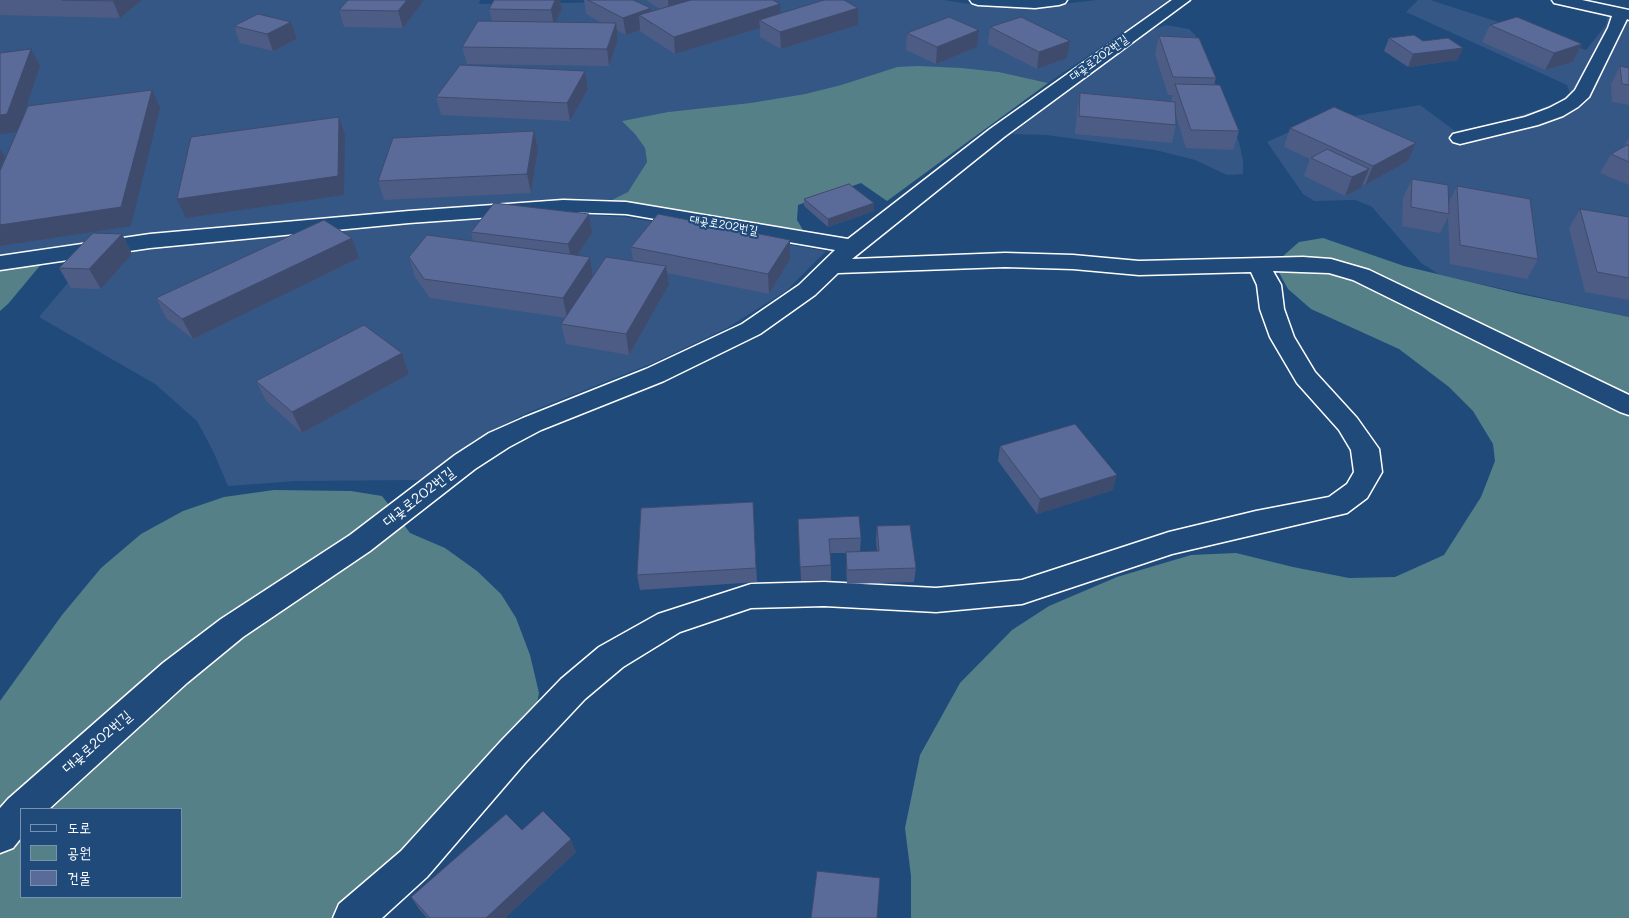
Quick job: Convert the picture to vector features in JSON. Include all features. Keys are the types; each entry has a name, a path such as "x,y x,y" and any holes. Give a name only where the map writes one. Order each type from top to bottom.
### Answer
{"street":[{"path":"978,0 1034,3 1059,0"},
{"name":"대곶로202번길","path":"24,808 168,680 225,634 360,544 466,462 499,440 532,424 654,375 751,329 807,290 852,246 996,133 1182,0"},
{"path":"1460,138 1531,121 1556,112 1572,103 1583,93 1625,14 1560,0"},
{"name":"대곶로202번길","path":"0,263 150,241 562,206 626,208 852,246"},
{"path":"831,266 1005,260 1072,262 1139,268 1229,267 1258,264 1331,266 1361,275 1629,406"},
{"path":"353,918 414,864 513,752 573,689 611,657 669,623 752,596 824,594 936,600 1022,592 1169,543 1256,522 1337,506 1357,491 1368,472 1365,449 1348,424 1306,377 1282,337 1272,309 1269,285 1258,264"},
{"name":"대곶로202번길","path":"0,835 20,812"}],"shaded area":[{"path":"0,0 480,0 479,4 631,2 632,0 944,0 988,7 1026,8 1097,0 1168,0 1048,83 999,72 962,68 897,67 841,85 805,94 750,103 668,112 623,121 645,148 647,162 628,193 612,200 581,199 325,217 134,235 0,255"},
{"path":"1418,0 1430,0 1586,50 1606,25 1608,14 1629,19 1629,317 1440,275 1421,263 1371,206 1355,200 1314,201 1303,194 1267,142 1296,129 1325,121 1420,105 1455,131 1496,123 1540,109 1561,100 1570,93 1567,85 1406,12"},
{"path":"1166,25 1189,29 1196,36 1239,142 1243,160 1243,174 1227,175 1195,160 1155,150 1047,135 1012,134 1094,71 1154,29"},
{"path":"551,213 625,217 826,251 786,291 727,328 653,363 527,413 476,439 420,480 297,481 228,486 213,451 197,421 155,384 39,317 94,252 453,218"}],"green space":[{"path":"918,66 999,72 1048,83 887,201 861,183 798,205 797,220 803,230 761,225 612,200 628,192 647,162 645,148 622,121 668,112 750,103 805,94 841,85 897,67"},
{"path":"1323,238 1404,266 1520,294 1629,317 1629,918 911,918 911,876 905,828 920,755 960,683 1012,630 1049,606 1117,577 1191,555 1236,553 1349,578 1395,577 1444,555 1481,497 1495,461 1493,444 1473,411 1449,387 1399,349 1311,309 1288,289 1277,269 1283,256 1299,242"},
{"path":"43,262 8,304 0,311 0,268"},
{"path":"274,490 351,491 382,496 410,533 445,548 477,571 501,594 516,618 530,655 539,693 536,709 447,813 334,918 0,918 0,701 62,615 101,568 141,534 183,511 224,497"}],"building":[{"path":"62,0 114,0 113,1"},
{"path":"348,0 407,0 398,11 339,10"},
{"path":"494,0 555,0 551,10 489,9"},
{"path":"588,0 633,0 651,8 623,18"},
{"path":"691,0 773,0 780,4 674,37 639,15"},
{"path":"824,0 844,0 858,8 780,32 759,20"},
{"path":"258,14 291,22 267,34 234,26"},
{"path":"949,17 979,30 937,47 907,33"},
{"path":"1021,17 1070,41 1039,52 990,27"},
{"path":"1517,17 1582,44 1554,53 1490,25"},
{"path":"478,21 616,23 607,49 462,47"},
{"path":"1414,35 1423,41 1448,38 1463,48 1413,54 1389,38"},
{"path":"1159,36 1199,38 1216,78 1173,77"},
{"path":"31,49 7,114 0,115 0,53"},
{"path":"460,65 585,71 567,103 436,97"},
{"path":"1620,66 1629,68 1629,85 1622,84"},
{"path":"1175,84 1220,85 1239,131 1191,130"},
{"path":"152,90 121,207 0,225 0,171 28,106"},
{"path":"1080,93 1175,102 1176,125 1079,116"},
{"path":"1334,107 1416,143 1373,166 1290,128"},
{"path":"339,117 338,176 177,199 191,137"},
{"path":"534,131 527,174 378,181 393,138"},
{"path":"1627,145 1629,146 1629,162 1611,154"},
{"path":"1327,149 1369,169 1352,177 1311,158"},
{"path":"1412,179 1448,185 1449,214 1411,207"},
{"path":"849,184 874,203 828,219 804,199"},
{"path":"1457,186 1530,199 1538,259 1460,245"},
{"path":"494,203 589,214 568,244 471,232"},
{"path":"1580,209 1629,217 1629,278 1597,272"},
{"path":"658,214 790,240 768,274 631,247"},
{"path":"324,220 352,238 182,319 156,298"},
{"path":"93,233 122,234 89,269 59,268"},
{"path":"427,235 590,257 563,298 424,279 409,257"},
{"path":"606,257 666,266 626,334 561,324"},
{"path":"364,325 402,353 292,412 256,381"},
{"path":"1075,424 1117,475 1040,499 1000,446"},
{"path":"753,502 756,568 637,575 641,508"},
{"path":"859,516 861,538 829,539 831,565 800,567 798,519"},
{"path":"910,525 916,568 847,570 846,552 879,551 877,526"},
{"path":"543,811 571,839 486,918 430,918 411,897 506,814 522,830"},
{"path":"817,871 880,878 877,918 811,918"}]}
